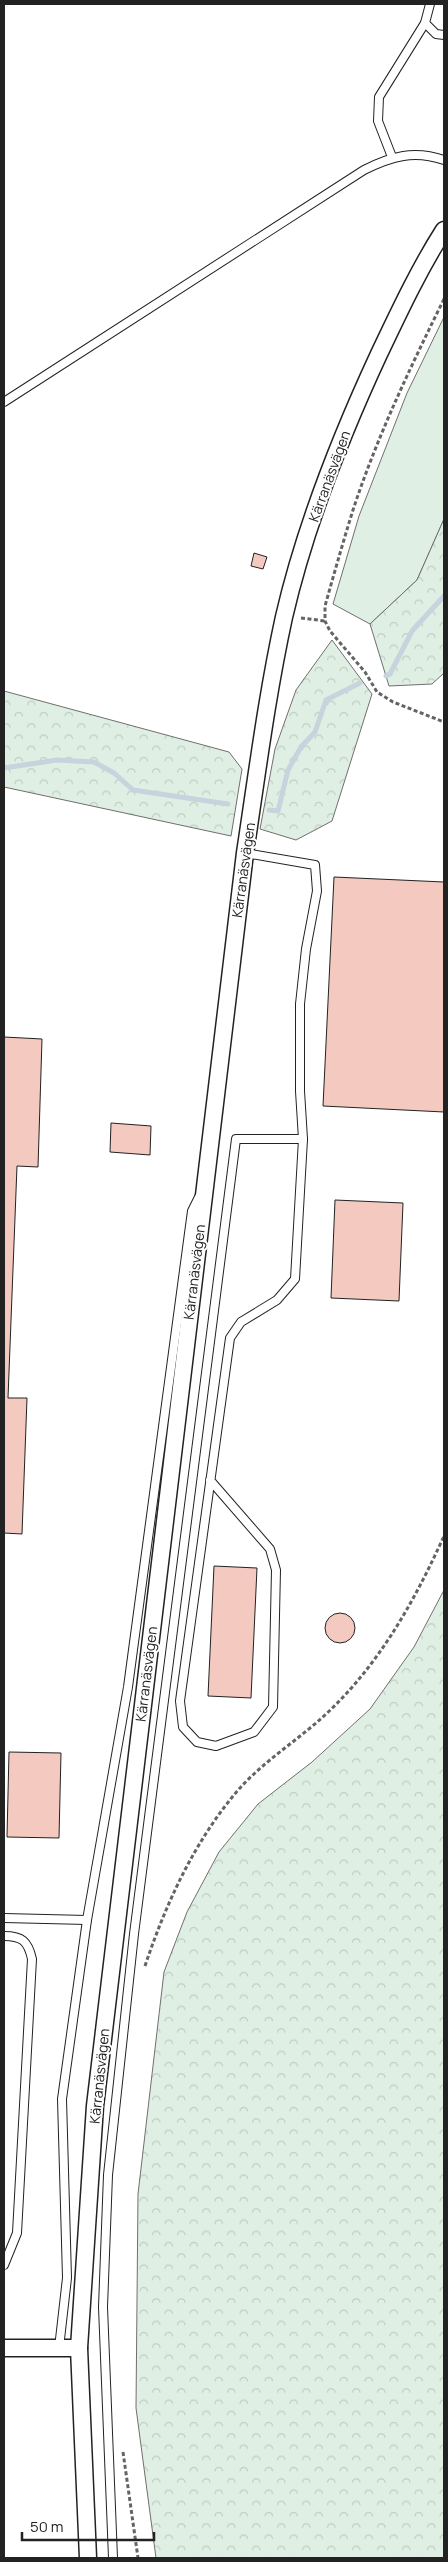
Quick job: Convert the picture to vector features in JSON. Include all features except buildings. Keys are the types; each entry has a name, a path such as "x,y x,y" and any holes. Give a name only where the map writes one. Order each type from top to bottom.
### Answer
{"street":[{"name":"Kärranäsvägen","path":"88,2558 79,2348 95,2106 245,852 275,659 284,615 300,555 328,474 357,401 394,322 444,230"},
{"path":"4,2348 79,2348"}],"lane":[{"path":"392,157 378,121 379,96 425,23 430,4"},
{"path":"425,23 436,34 444,35"},
{"path":"4,402 364,170 392,157 407,154 430,156 444,160"},
{"path":"210,1480 270,1549 276,1570 273,1706 254,1732 216,1746 197,1742 184,1727 180,1701 210,1480 230,1338 241,1322 277,1300 295,1279 303,1139 300,1090 300,1004 306,949 317,891 315,865 245,852"},
{"path":"113,2558 103,2307 108,2175 134,1934 236,1139 303,1139"},
{"path":"59,2349 67,2278 62,2099 87,1920 128,1687 192,1211 204,1188"},
{"path":"4,1918 87,1920"},
{"path":"4,1936 19,1936 29,1945 32,1959 19,2212 17,2233 4,2265"}],"path":[{"path":"444,299 414,359 382,432 353,510 325,606 325,621 330,631 366,672 378,692 393,702 444,722"},
{"path":"284,615 313,621 325,621"},
{"path":"144,1968 164,1912 210,1829 241,1788 349,1692 406,1614 444,1536"},
{"path":"122,2449 138,2558"}],"green space":[{"path":"444,317 444,519 417,580 370,624 333,604 359,516 407,393"},
{"path":"444,519 444,673 432,684 389,686 370,624 417,580"},
{"path":"332,640 372,694 332,821 296,840 260,829 275,749 296,690"},
{"path":"4,691 229,752 242,769 231,836 4,787"},
{"path":"444,1590 444,2558 156,2558 136,2408 138,2194 164,1972 187,1912 219,1852 258,1804 312,1762 370,1709 414,1647"}],"waterway":[{"path":"386,676 390,674 412,631 444,596"},
{"path":"269,810 278,811 288,770 301,747 315,732 326,700 360,683"},
{"path":"4,768 57,760 94,762 114,773 133,790 228,804"}]}
